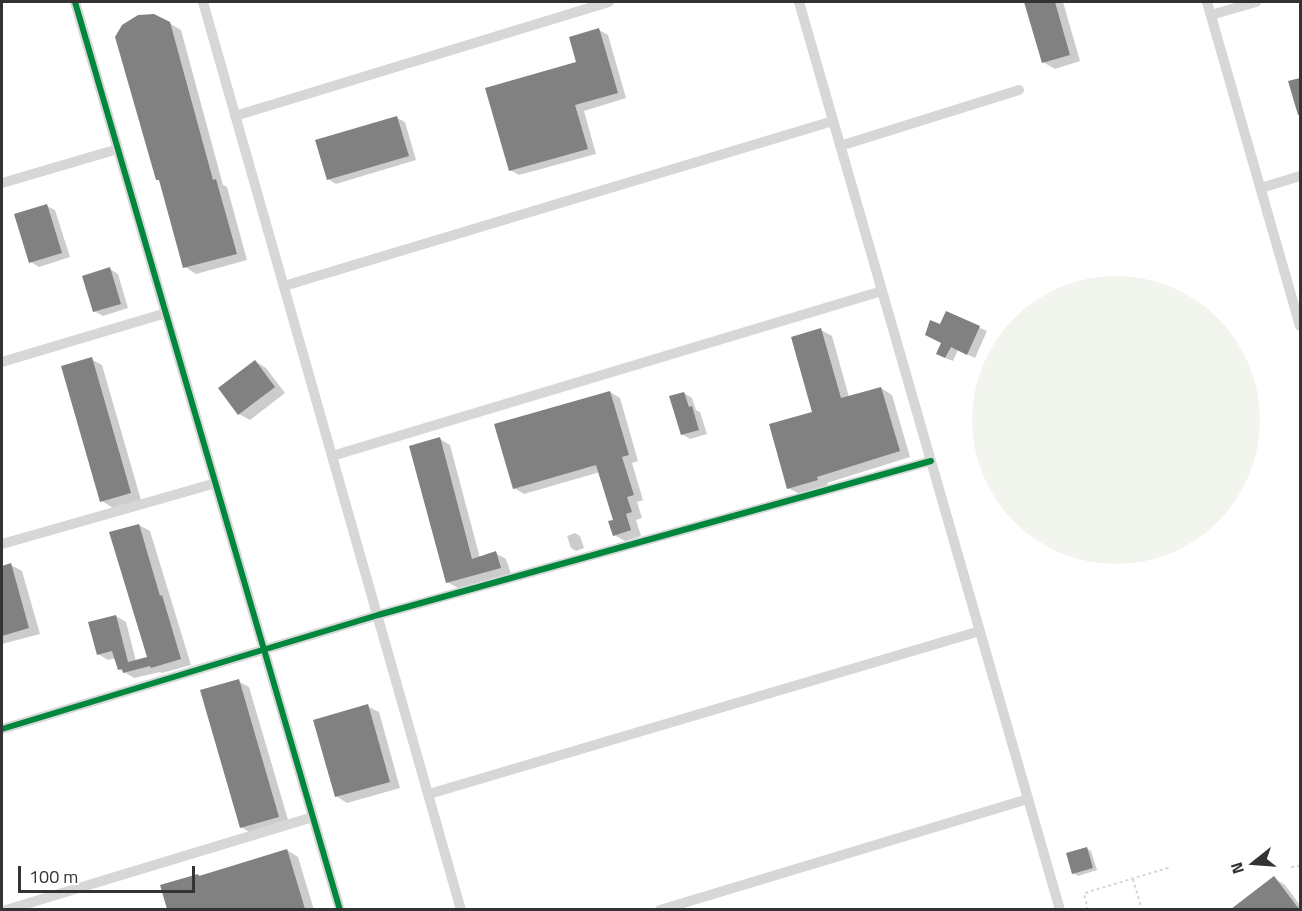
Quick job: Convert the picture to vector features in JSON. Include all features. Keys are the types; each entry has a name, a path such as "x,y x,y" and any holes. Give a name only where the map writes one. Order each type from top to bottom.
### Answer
{"street":[{"path":"75,2 340,909"},
{"path":"203,2 461,909"},
{"path":"235,116 609,2"},
{"path":"799,2 1060,909"},
{"path":"1207,2 1300,326"},
{"path":"1211,15 1256,2"},
{"path":"840,146 1019,90"},
{"path":"284,286 833,121"},
{"path":"2,183 118,148"},
{"path":"1261,188 1300,176"},
{"path":"332,456 882,291"},
{"path":"2,362 166,313"},
{"path":"2,729 378,615 931,461"},
{"path":"2,544 216,483"},
{"path":"429,794 980,631"},
{"path":"660,909 1028,799"},
{"path":"6,909 314,817"}],"path":[{"path":"1291,867 1300,866"},
{"path":"1088,909 1084,894 1171,867"},
{"path":"1133,879 1142,909"}],"shaded area":[{"path":"1116,276 1144,279 1171,287 1196,300 1218,318 1236,340 1249,365 1257,392 1260,420 1257,448 1249,475 1236,500 1218,522 1196,540 1171,553 1144,561 1116,564 1088,561 1061,553 1036,540 1014,522 996,500 983,475 975,448 972,420 975,392 983,365 996,340 1014,318 1036,300 1061,287 1088,279"}],"building":[{"path":"1024,2 1055,2 1070,55 1042,63"},
{"path":"154,14 170,22 213,180 216,179 237,254 183,268 159,180 156,180 115,37 122,25 138,15"},
{"path":"599,28 618,93 575,105 588,149 509,171 485,88 576,62 569,37"},
{"path":"1300,78 1300,115 1298,115 1288,81"},
{"path":"397,116 409,156 327,180 315,140"},
{"path":"47,204 62,253 29,263 14,214"},
{"path":"110,267 121,304 93,312 82,276"},
{"path":"946,311 980,326 967,355 951,347 945,358 936,354 941,343 925,335 930,320 940,324"},
{"path":"821,328 841,398 881,387 900,451 817,477 818,480 787,489 769,424 812,412 791,337"},
{"path":"92,357 131,493 100,502 61,366"},
{"path":"255,360 275,387 238,415 218,388"},
{"path":"610,391 629,455 622,457 634,495 627,497 632,512 626,514 631,530 613,536 608,521 613,520 596,465 513,489 494,424"},
{"path":"684,392 689,407 692,406 699,430 681,435 669,396"},
{"path":"440,437 472,559 496,551 501,568 446,583 409,446"},
{"path":"139,524 181,659 123,673 122,669 118,670 112,651 97,655 88,622 116,615 128,662 147,657 109,532"},
{"path":"11,563 29,628 2,636 2,566"},
{"path":"239,679 279,817 240,828 200,690"},
{"path":"368,704 390,782 335,797 313,720"},
{"path":"1087,847 1093,868 1072,874 1066,853"},
{"path":"287,849 305,909 167,909 160,885 198,874 199,876"},
{"path":"1274,876 1299,909 1231,909"}],"cycle path":[{"path":"75,2 340,910"},
{"path":"2,729 378,615 931,461"}]}
